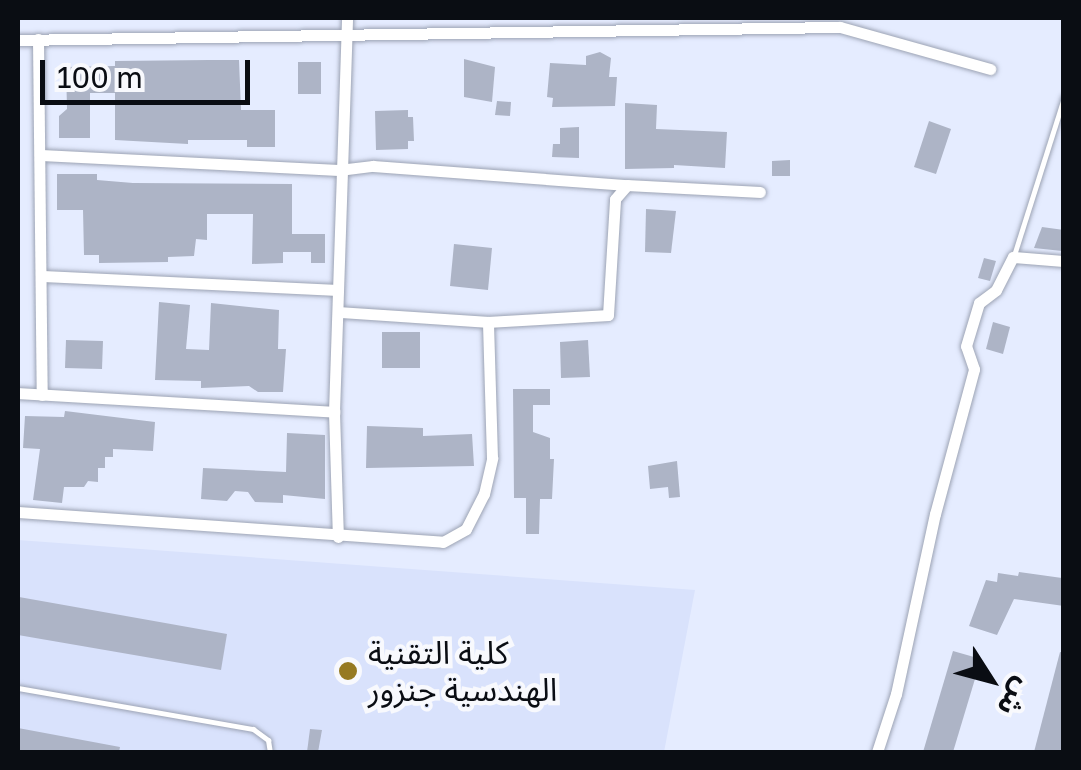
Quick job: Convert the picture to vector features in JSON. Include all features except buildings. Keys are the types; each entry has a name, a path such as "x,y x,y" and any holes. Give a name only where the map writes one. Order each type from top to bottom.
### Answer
{"street":[{"path":"338,536 334,412 346,18"},
{"path":"18,40 343,33 487,24 840,26 990,69"},
{"path":"38,40 42,395"},
{"path":"41,156 339,170 373,166 760,192"},
{"path":"338,312 488,322 608,315 614,200 627,185"},
{"path":"878,752 896,694 935,514 974,369 966,346 979,303 996,290 1013,258 1064,261"},
{"path":"43,276 338,290"},
{"path":"18,512 442,542 466,529 484,494 492,458 488,322"},
{"path":"18,393 334,412"}],"lane":[{"path":"1013,258 1064,97"},
{"path":"18,688 253,729 268,740 270,752"}],"shaded area":[{"name":"كلية التقنية الهندسية جنزور","path":"18,540 695,590 664,752 18,752"}],"place":[{"name":"كلية التقنية الهندسية جنزور","path":"348,671"}]}
